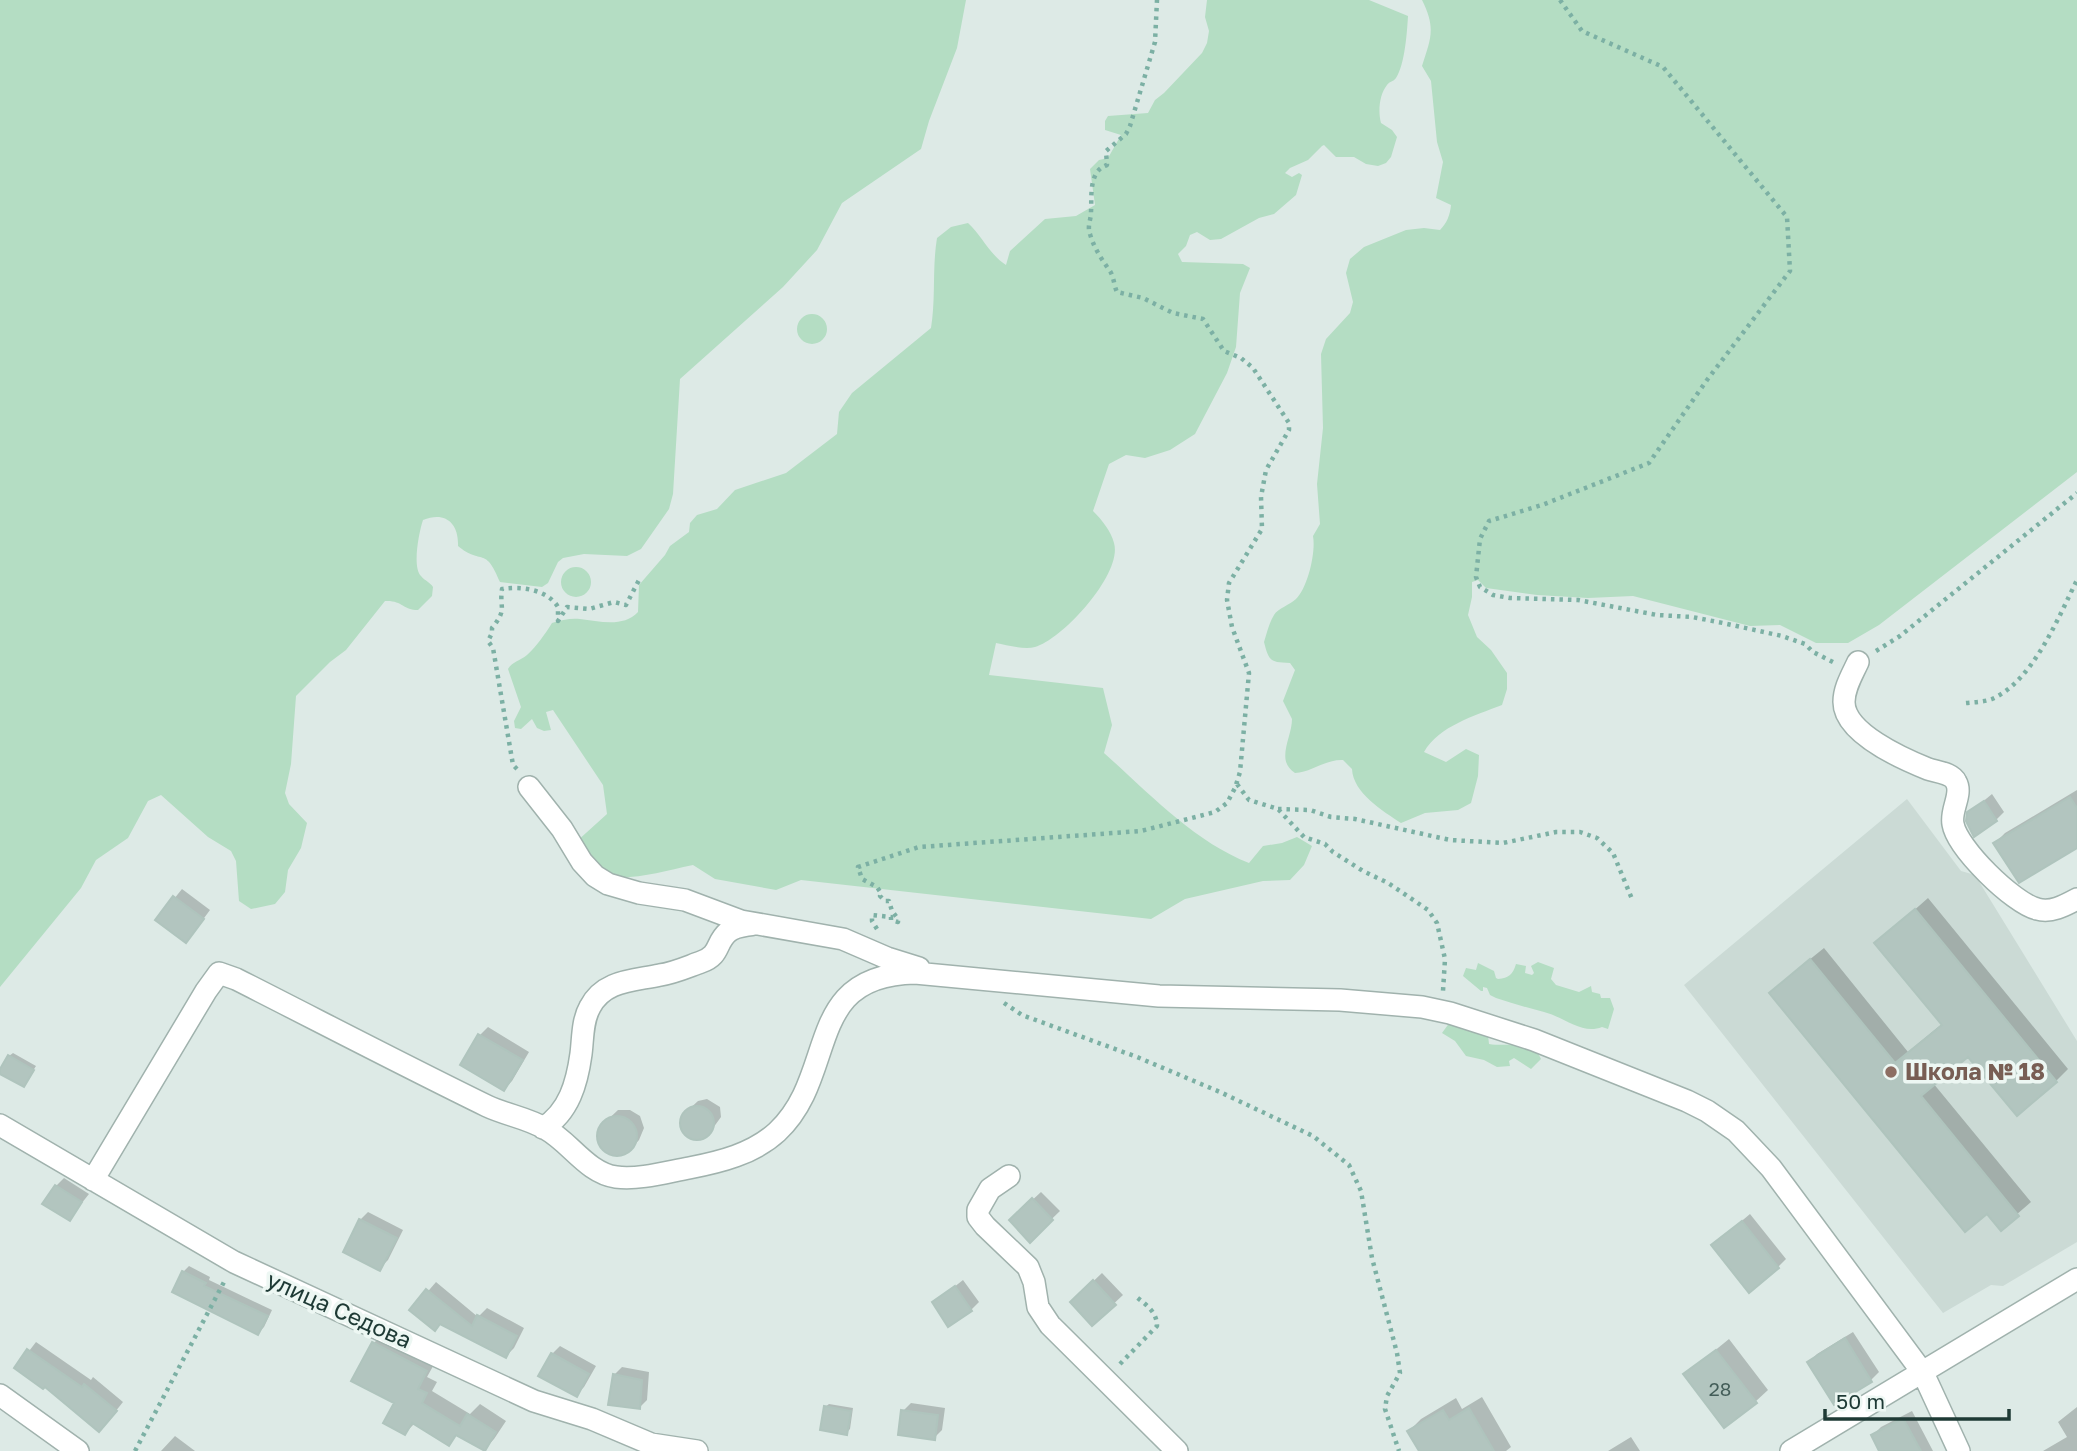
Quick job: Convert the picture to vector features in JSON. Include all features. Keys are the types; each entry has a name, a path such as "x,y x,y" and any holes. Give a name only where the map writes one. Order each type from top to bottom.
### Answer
{"street":[{"path":"1858,662 1845,694 1847,716 1865,735 1886,749 1953,778 1958,784 1958,791 1953,826 1963,844 1990,875 2011,896 2038,909 2059,908 2077,899"},
{"path":"528,787 566,834 582,862 601,880 639,893 685,900 754,924 843,939 901,963 955,977"},
{"path":"543,1128 555,1121 565,1108 579,1065 585,1018 602,992 622,982 663,975 705,961 718,951 726,933 754,924"},
{"path":"93,1180 219,973 236,979 487,1106 543,1128 594,1167 614,1177 657,1174 727,1159 769,1139 794,1112 815,1069 830,1020 848,996 869,983 896,974 993,980 1159,996 1329,999 1422,1007 1450,1013 1534,1040 1624,1074 1707,1111 1736,1131 1753,1148 1923,1373 1959,1451"},
{"name":"улица Седова","path":"0,1125 234,1262 534,1401 592,1419 651,1444 697,1451"},
{"path":"1009,1176 986,1194 978,1210 978,1217 1028,1268 1034,1282 1037,1303 1046,1320 1177,1451"},
{"path":"1791,1451 2077,1279"},
{"path":"0,1395 78,1451"}],"path":[{"path":"872,932 878,930 872,921 872,915 891,917 891,920 898,922 898,919 889,901 880,896 877,887 862,879 858,867 919,848 1141,831 1215,812 1232,796 1237,783 1250,673 1232,627 1227,600 1228,583 1262,529 1261,497 1266,470 1289,430 1289,423 1253,368 1241,358 1224,351 1203,319 1173,313 1143,298 1117,292 1111,272 1104,265 1088,230 1091,209 1089,200 1096,173 1107,164 1106,151 1126,134 1130,126 1155,41 1157,0"},
{"path":"1560,0 1582,31 1663,67 1787,217 1790,271 1707,380 1649,463 1542,505 1489,521 1480,540 1476,564 1477,582 1483,590 1500,597 1578,600 1657,615 1692,617 1723,623 1805,644 1813,652 1844,666 1858,662 1900,636 2077,493"},
{"path":"528,787 513,765 493,648 488,641 503,608 501,590 531,590 549,597 558,607 558,621 567,607 589,609 611,603 626,605 639,580"},
{"path":"1966,703 1990,700 2015,684 2041,648 2077,580"},
{"path":"1237,783 1249,800 1278,809 1310,810 1331,817 1355,819 1450,840 1503,843 1556,832 1583,832 1601,841 1613,853 1632,899"},
{"path":"1278,809 1304,837 1325,844 1363,872 1388,883 1427,910 1437,923 1445,959 1443,999"},
{"path":"993,980 1003,1001 1022,1015 1138,1057 1220,1092 1313,1136 1349,1165 1361,1191 1371,1258 1397,1353 1400,1373 1387,1396 1385,1409 1399,1451"},
{"path":"135,1451 234,1262"},
{"path":"1104,1379 1138,1348 1157,1326 1153,1310 1134,1295"}],"shaded area":[{"path":"1907,799 1961,871 1975,875 2077,1041 2077,1242 2003,1286 1991,1285 1943,1313 1684,985"}],"green space":[{"path":"0,0 966,0 957,48 921,149 842,203 817,250 783,287 680,379 673,494 669,509 641,549 627,556 584,554 563,558 558,562 548,583 542,587 500,582 486,560 458,546 456,531 449,521 438,517 423,520 418,541 417,565 418,572 433,587 432,596 418,610 385,601 346,650 296,696 291,764 285,793 289,804 307,823 301,848 288,870 285,892 275,904 251,909 239,901 236,861 231,851 208,837 161,795 148,801 128,838 96,860 81,888 0,987"},
{"path":"1207,0 1369,0 1408,16 1402,65 1396,78 1384,89 1380,104 1381,123 1397,137 1391,157 1378,166 1366,164 1354,157 1336,157 1324,145 1308,160 1285,173 1292,177 1299,173 1302,175 1296,195 1274,214 1259,218 1221,239 1210,240 1197,232 1190,235 1186,246 1178,254 1182,262 1243,264 1250,268 1240,293 1236,347 1227,373 1195,434 1170,450 1145,458 1126,455 1109,464 1093,511 1106,526 1114,543 1114,556 1100,587 1075,618 1047,641 1026,648 996,643 989,675 1103,688 1112,725 1104,753 1154,799 1209,842 1249,863 1263,846 1297,837 1312,846 1304,865 1290,880 1263,881 1185,899 1151,919 801,880 776,890 715,879 693,865 633,877 597,875 576,842 607,814 603,785 553,710 546,712 551,730 537,728 532,719 521,729 515,728 514,721 521,707 508,669 531,651 552,623 573,619 618,622 632,617 638,612 639,585 670,546 689,532 690,523 697,515 717,509 735,490 786,473 837,434 839,412 852,393 931,328 937,238 951,227 968,223 995,256 1006,265 1010,251 1045,219 1076,216 1095,205 1090,169 1099,160 1108,158 1121,135 1105,130 1105,121 1108,116 1148,113 1155,100 1202,53 1209,31 1205,17"},
{"path":"1422,0 2077,0 2077,472 1879,625 1848,643 1816,643 1780,625 1750,626 1633,596 1588,598 1537,595 1486,588 1478,580 1472,582 1468,615 1477,637 1491,650 1507,673 1507,689 1502,705 1448,729 1424,752 1446,762 1466,749 1479,755 1478,776 1471,803 1458,810 1425,813 1401,823 1363,793 1352,769 1343,760 1331,761 1295,773 1289,768 1285,755 1292,719 1283,701 1295,670 1290,663 1272,660 1264,642 1274,615 1300,594 1310,569 1313,536 1320,524 1317,484 1323,428 1321,354 1326,339 1350,313 1353,302 1346,273 1350,259 1364,247 1406,230 1440,230 1450,212 1451,205 1436,198 1443,162 1437,142 1431,81 1422,66 1431,26"},
{"path":"812,314 823,318 827,329 823,340 812,344 801,340 797,329 801,318"},
{"path":"576,567 587,571 591,582 587,593 576,597 565,593 561,582 565,571"},
{"path":"1538,962 1554,968 1551,979 1556,985 1579,992 1591,986 1592,992 1600,994 1601,998 1610,998 1614,1009 1608,1029 1587,1029 1551,1014 1496,998 1490,995 1487,988 1483,987 1481,991 1463,976 1466,968 1476,970 1478,963 1494,971 1498,979 1510,975 1516,964 1526,966 1525,973 1532,975 1534,973 1531,966"},
{"path":"1450,1022 1459,1025 1461,1029 1488,1035 1489,1044 1526,1046 1541,1059 1531,1069 1514,1058 1509,1061 1510,1066 1497,1067 1484,1060 1466,1056 1455,1041 1442,1033"}],"building":[{"path":"2070,797 2077,808 2077,848 2019,883 1993,843"},
{"path":"1984,801 1997,821 1974,837 1966,821 1967,812"},
{"path":"173,896 204,919 186,943 155,920"},
{"name":"Школа № 18","path":"1915,909 2057,1082 2017,1116 1968,1057 1921,1096 2019,1216 2001,1231 1987,1214 1965,1232 1769,993 1810,959 1895,1063 1942,1025 1874,943"},
{"path":"478,1034 523,1060 504,1091 460,1065"},
{"path":"8,1055 34,1070 24,1087 0,1074"},
{"path":"697,1106 709,1111 714,1123 709,1135 697,1140 685,1135 680,1123 685,1111"},
{"path":"617,1116 631,1122 637,1136 631,1150 617,1156 603,1150 597,1136 603,1122"},
{"path":"55,1185 82,1202 70,1221 42,1204"},
{"path":"1032,1198 1053,1220 1030,1243 1009,1220"},
{"path":"359,1219 397,1238 380,1271 343,1252"},
{"path":"1742,1221 1779,1268 1749,1293 1711,1245"},
{"path":"182,1271 206,1283 204,1286 268,1316 258,1335 172,1292"},
{"path":"1093,1280 1116,1305 1092,1326 1070,1302"},
{"path":"955,1286 972,1311 948,1327 932,1302"},
{"path":"426,1289 472,1326 477,1315 517,1336 506,1358 440,1324 435,1331 409,1310"},
{"path":"1845,1338 1872,1382 1834,1405 1807,1362"},
{"path":"372,1342 427,1371 418,1389 427,1393 422,1403 460,1426 467,1414 496,1432 485,1451 456,1435 449,1446 412,1423 405,1435 383,1423 394,1403 351,1381"},
{"path":"27,1349 82,1387 84,1384 117,1411 99,1432 45,1387 43,1389 14,1368"},
{"path":"1716,1350 1757,1403 1724,1428 1683,1374"},
{"path":"551,1353 589,1374 577,1397 538,1376"},
{"path":"613,1374 642,1380 640,1409 608,1405"},
{"path":"824,1406 851,1411 847,1435 820,1430"},
{"path":"1469,1408 1494,1451 1419,1451 1407,1431 1443,1410 1449,1420"},
{"path":"901,1410 938,1415 935,1440 898,1435"},
{"path":"1903,1418 1921,1451 1879,1451 1871,1435"}],"place":[{"name":"Школа № 18","path":"1891,1072"}]}
